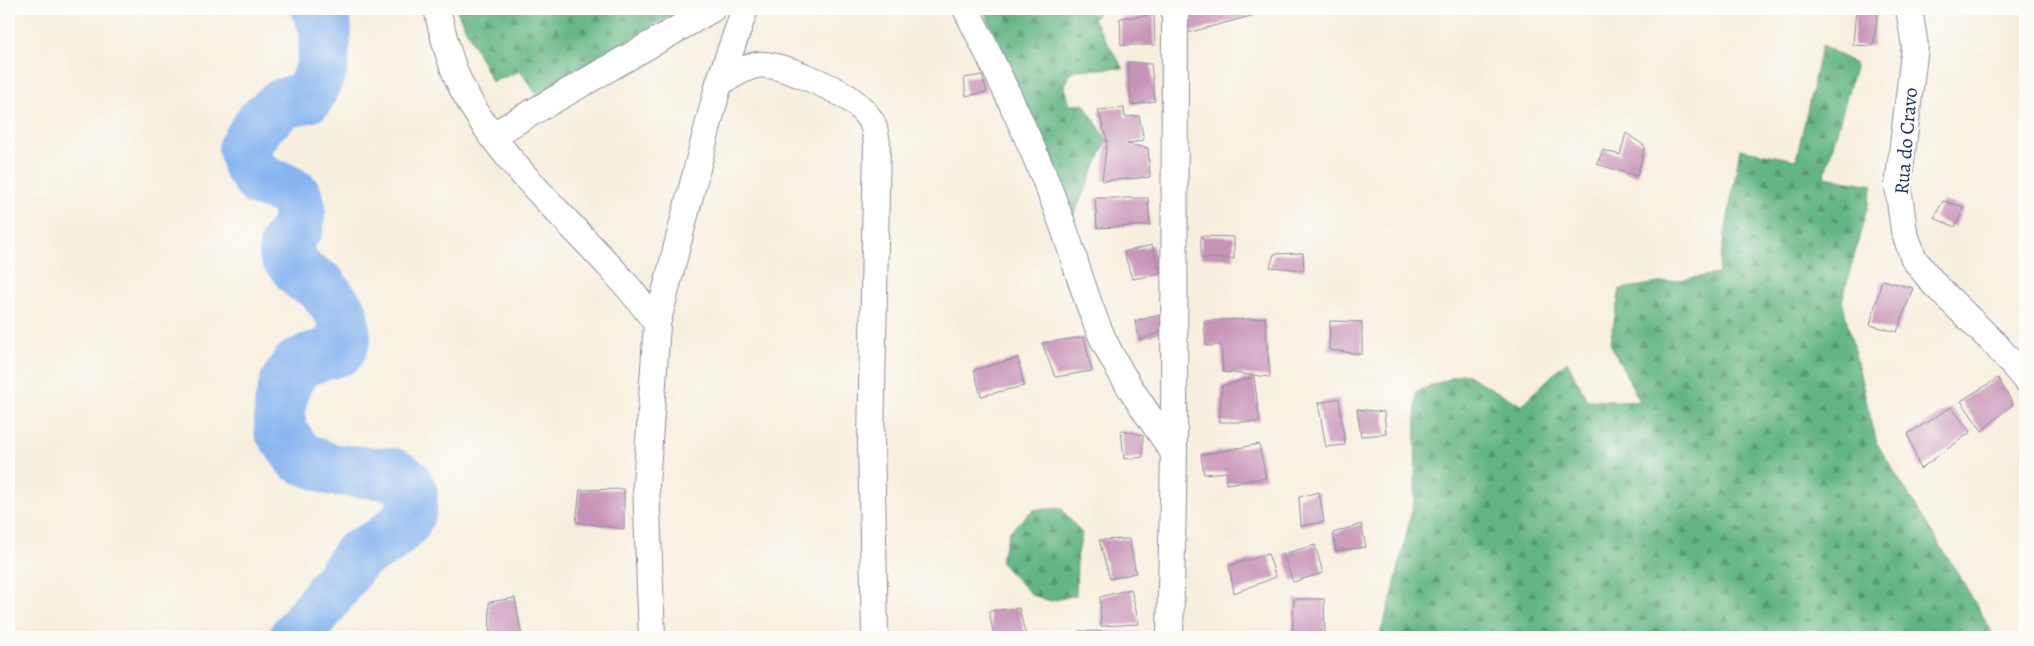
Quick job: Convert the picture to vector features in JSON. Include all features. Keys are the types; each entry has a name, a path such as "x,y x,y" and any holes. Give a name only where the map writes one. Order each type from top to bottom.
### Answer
{"street":[{"path":"437,9 444,39 462,87 491,136 540,192 615,271 657,324"},
{"path":"491,136 712,9"},
{"path":"652,637 646,485 657,324 719,83 745,9"},
{"path":"966,9 1014,104 1062,223 1084,291 1104,341 1127,382 1174,453"},
{"path":"1170,637 1174,453 1175,9"},
{"name":"Rua do Cravo","path":"1909,9 1915,46 1898,186 1904,231 1914,258 1934,284 1996,344 2025,378"},
{"path":"719,83 745,69 757,65 770,64 827,86 851,99 870,119 875,128 877,143 871,441 875,637"}],"green space":[{"path":"456,9 681,9 537,95 520,71 492,82"},
{"path":"983,9 1101,9 1093,19 1123,68 1074,70 1064,84 1070,105 1084,104 1107,140 1073,216 1061,184"},
{"path":"1822,45 1856,64 1824,177 1873,185 1842,301 1877,444 1995,637 1379,637 1392,596 1415,497 1416,392 1464,373 1521,405 1567,361 1587,400 1640,402 1610,343 1620,289 1718,274 1740,149 1796,160"},
{"path":"1061,508 1082,534 1077,558 1076,595 1051,601 1032,595 1000,562 1010,531 1033,510"}],"building":[{"path":"1187,9 1265,9 1266,12 1187,33"},
{"path":"1856,9 1878,9 1873,46 1853,45"},
{"path":"1154,15 1155,45 1121,45 1120,18"},
{"path":"1128,62 1151,64 1155,101 1131,105"},
{"path":"982,75 987,92 966,96 964,78"},
{"path":"1124,108 1125,117 1139,116 1144,140 1127,144 1148,148 1150,177 1102,181 1107,140 1098,110"},
{"path":"1626,133 1645,146 1637,176 1597,164 1603,150 1620,155"},
{"path":"1095,198 1148,198 1150,225 1097,228"},
{"path":"1943,201 1964,207 1955,227 1934,218"},
{"path":"1201,236 1234,237 1234,259 1201,258"},
{"path":"1152,245 1161,274 1132,279 1124,252"},
{"path":"1303,253 1304,270 1270,267 1274,254"},
{"path":"1882,280 1913,288 1897,332 1870,325"},
{"path":"1160,315 1162,331 1140,340 1135,321"},
{"path":"1265,318 1270,377 1223,372 1221,345 1206,346 1204,321"},
{"path":"1330,321 1362,322 1362,354 1329,350"},
{"path":"1084,337 1092,371 1055,377 1042,343"},
{"path":"1018,358 1024,386 981,396 974,370"},
{"path":"1254,377 1260,422 1219,422 1222,386"},
{"path":"1998,378 2013,404 1982,431 1961,401"},
{"path":"1339,398 1345,445 1326,447 1318,403"},
{"path":"1951,407 1971,432 1920,469 1908,434"},
{"path":"1357,409 1384,412 1386,434 1361,436"},
{"path":"1121,430 1143,435 1143,457 1124,459"},
{"path":"1259,444 1266,478 1226,484 1226,472 1204,474 1201,455"},
{"path":"624,489 624,529 576,522 580,490"},
{"path":"1319,492 1324,522 1301,526 1299,497"},
{"path":"1361,524 1366,547 1336,551 1333,533"},
{"path":"1129,539 1136,573 1110,579 1099,540"},
{"path":"1315,545 1323,573 1293,582 1283,554"},
{"path":"1268,554 1276,577 1234,593 1229,566"},
{"path":"1131,589 1139,624 1101,626 1100,597"},
{"path":"515,598 522,637 490,637 489,602"},
{"path":"1294,599 1324,599 1325,633 1292,635"},
{"path":"1019,608 1026,637 994,637 989,611"},
{"path":"1078,631 1139,632 1139,637 1078,637"}],"waterway":[{"path":"295,637 358,555 383,542 404,524 411,510 412,494 406,482 393,474 333,470 299,457 280,430 280,405 285,384 297,365 309,359 340,350 345,338 342,314 321,286 303,276 285,254 285,245 298,226 300,207 296,196 283,188 260,181 248,164 244,148 261,122 282,104 308,97 322,68 326,29 317,9"}]}
